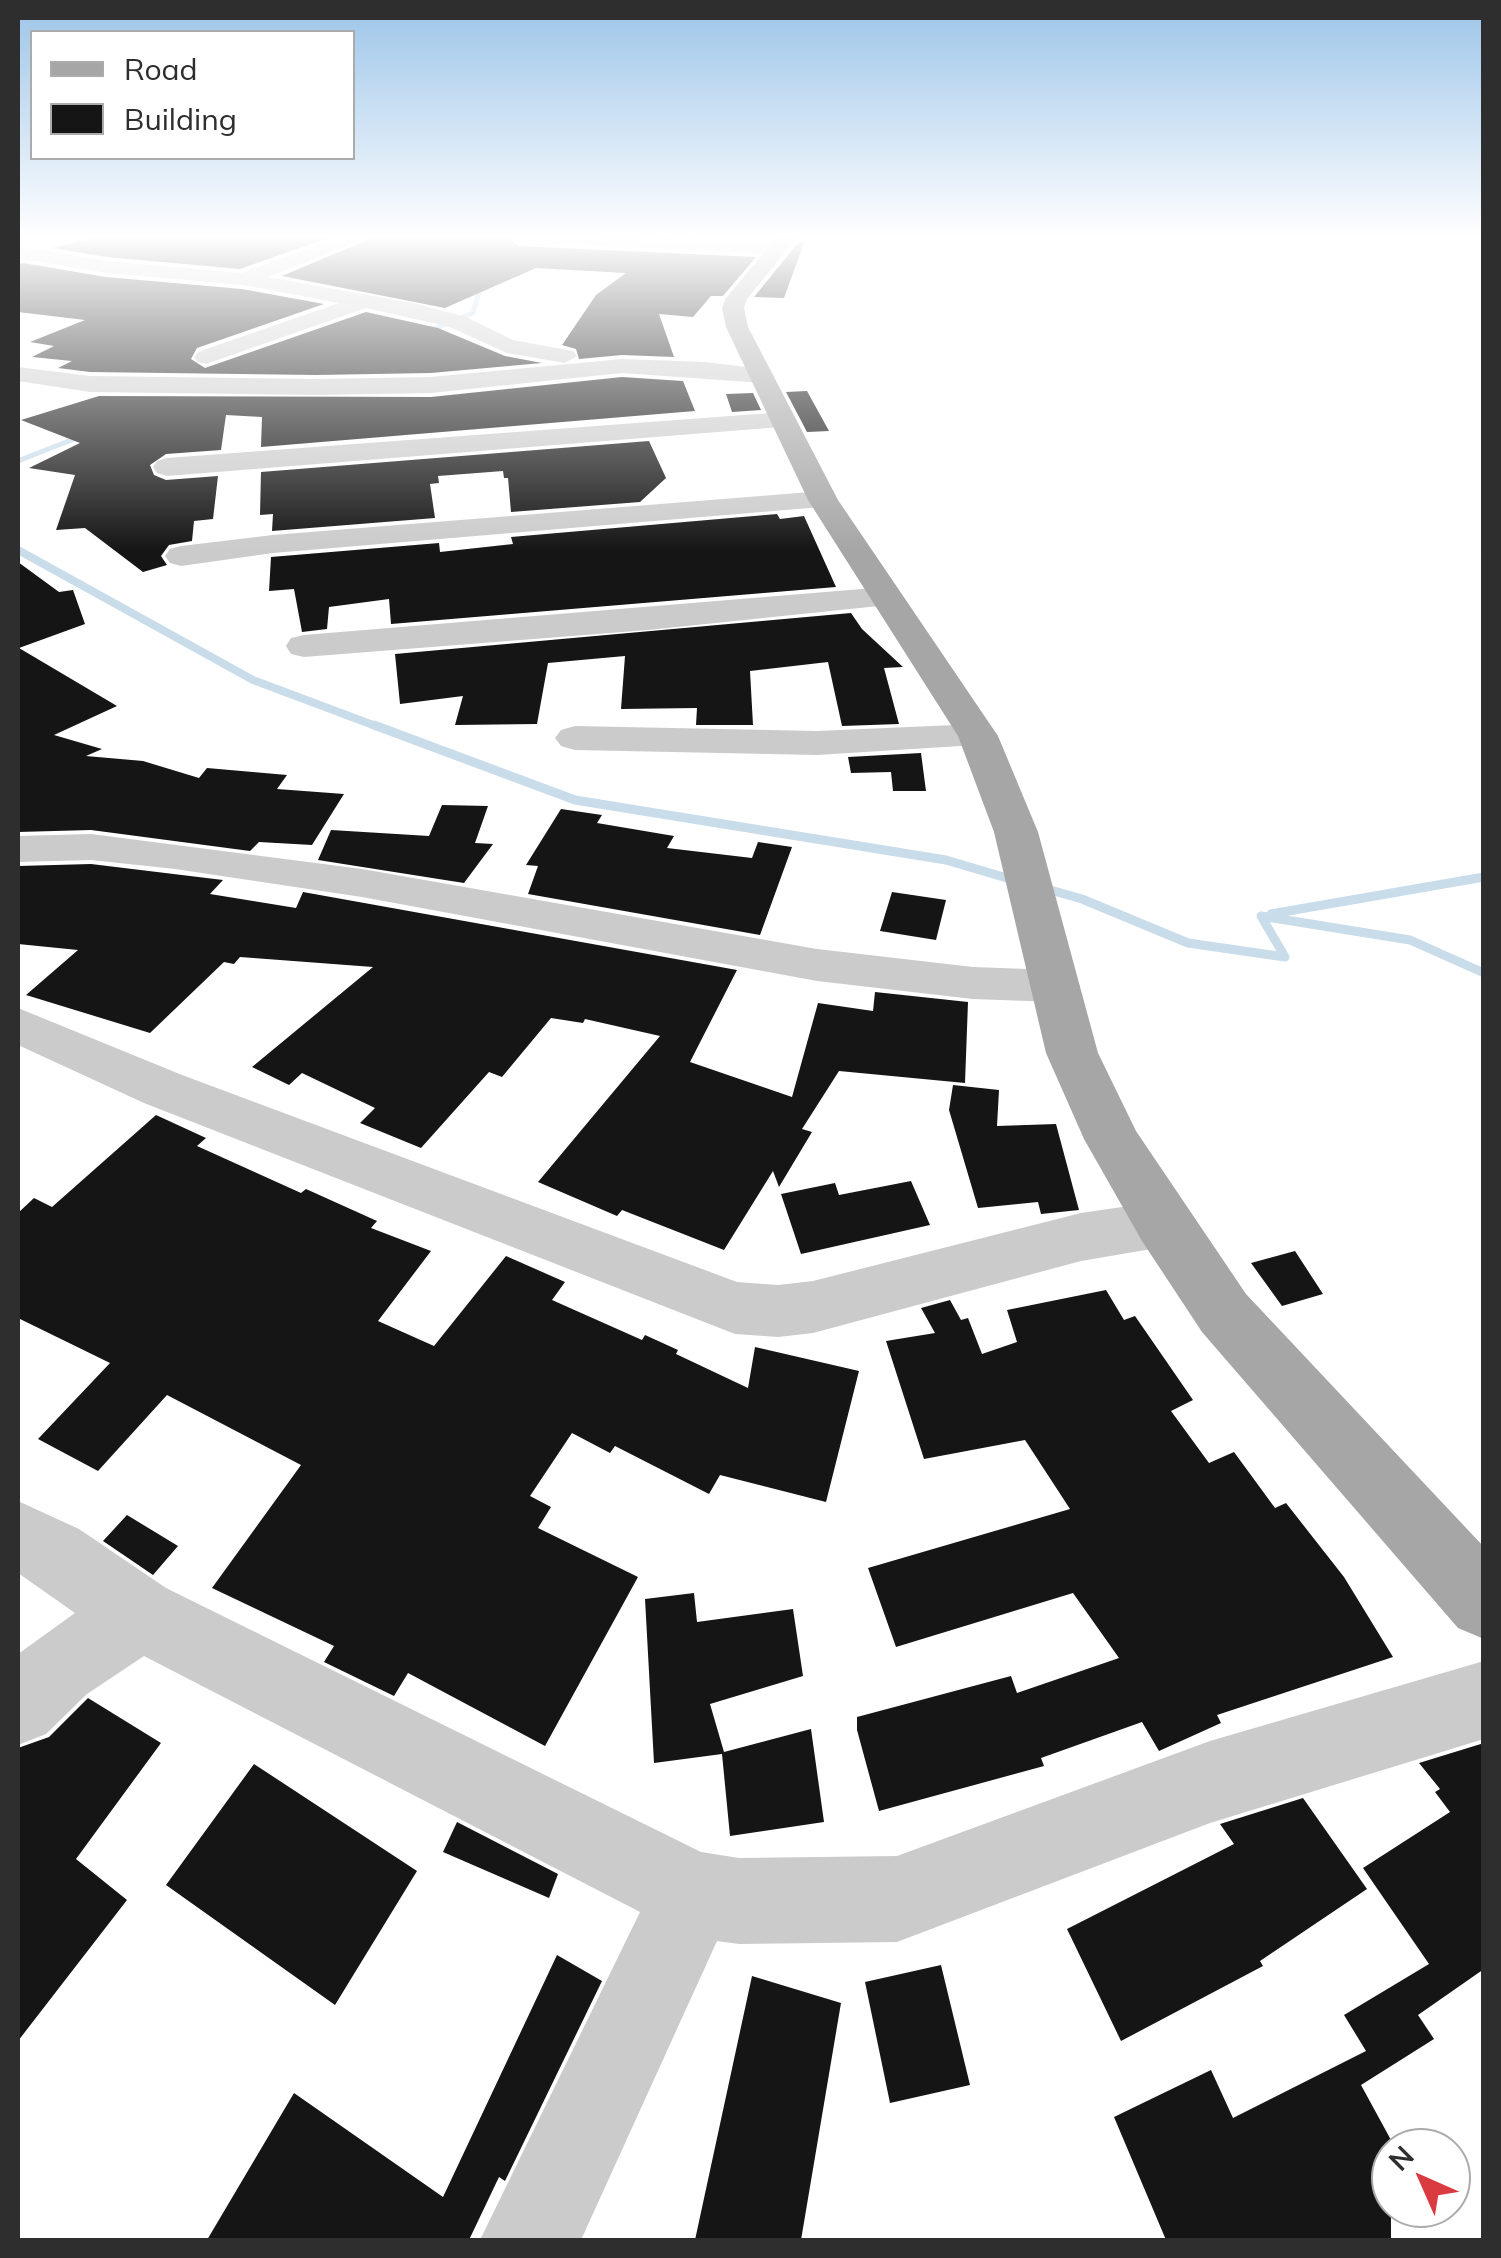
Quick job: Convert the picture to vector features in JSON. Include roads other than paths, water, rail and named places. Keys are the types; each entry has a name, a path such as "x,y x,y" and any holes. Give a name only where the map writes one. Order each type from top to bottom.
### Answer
{"main road":[{"path":"744,340 823,500 978,736 1016,832 1072,1053 1112,1138 1163,1224 1224,1313 1484,1602"}],"street":[{"path":"206,357 252,340"},
{"path":"496,340 507,346 576,346 622,366"},
{"path":"25,379 148,386 402,387 622,366 763,376"},
{"path":"167,467 784,420"},
{"path":"181,556 272,544 823,500"},
{"path":"304,646 886,597"},
{"path":"575,738 817,743 978,736"},
{"path":"18,849 91,847 174,856 362,883 816,965 973,983 1055,986"},
{"path":"18,1025 163,1089 735,1308 778,1312 813,1307 1080,1237 1163,1224"},
{"path":"18,1535 107,1588 140,1614 694,1894 739,1901 897,1899 1210,1782 1484,1700"},
{"path":"18,1706 60,1667 140,1614"},
{"path":"530,2240 694,1894"}],"waterway":[{"path":"18,461 84,435"},
{"path":"18,550 253,680 381,728"},
{"path":"374,725 575,800 946,860 1017,881"},
{"path":"1271,914 1484,877"},
{"path":"1040,887 1082,899 1188,943 1285,957 1261,916 1410,940 1484,973"}]}
